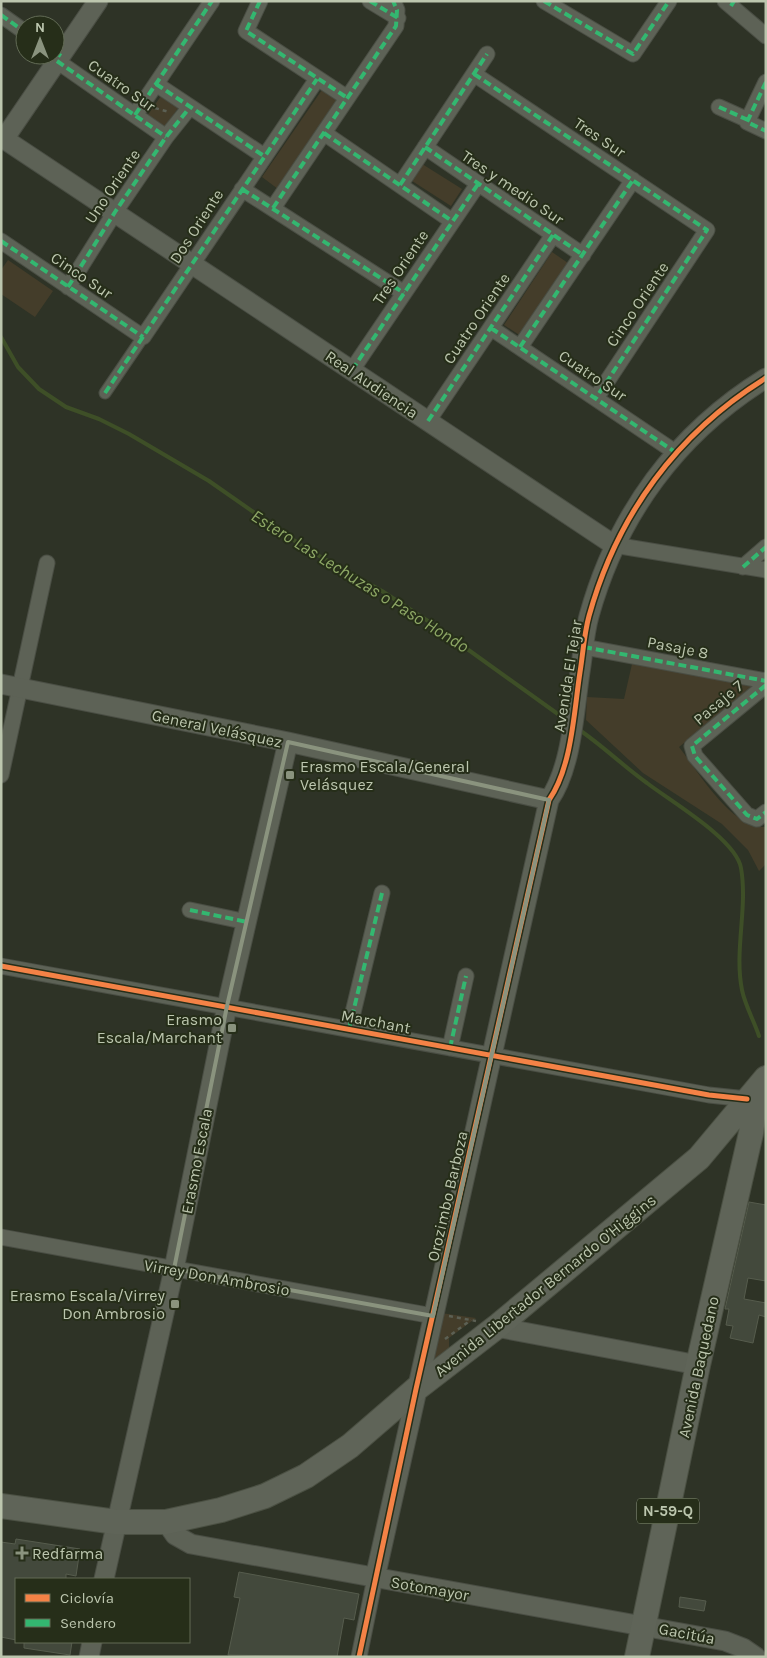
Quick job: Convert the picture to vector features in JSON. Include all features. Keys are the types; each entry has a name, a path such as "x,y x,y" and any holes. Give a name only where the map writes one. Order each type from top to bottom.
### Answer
{"main road":[{"name":"Avenida Libertador Bernardo O'Higgins","path":"1,1506 116,1522 166,1522 230,1508 265,1496 306,1476 350,1446 416,1389 496,1327 699,1158 747,1099 766,1079"},
{"name":"Avenida Baquedano","path":"637,1657 698,1365 758,1131 754,1111 766,1079"},
{"name":"Avenida Libertador Bernardo O'Higgins","path":"699,1158 758,1131"}],"street":[{"path":"65,46 98,1"},
{"path":"138,110 212,1"},
{"path":"260,1 246,31 346,97"},
{"path":"370,1 398,18"},
{"path":"273,208 346,97 396,26 398,18 393,1"},
{"path":"544,1 633,54 669,1"},
{"path":"730,3 766,36"},
{"path":"1,15 15,25"},
{"path":"400,185 487,54"},
{"name":"Cuatro Sur","path":"65,61 138,110 166,137"},
{"path":"2,140 52,65"},
{"name":"Tres Sur","path":"474,74 707,230"},
{"name":"Dos Oriente","path":"104,393 317,79"},
{"path":"748,121 766,82"},
{"name":"Cuatro Sur","path":"156,84 187,111 264,156"},
{"path":"719,107 766,131"},
{"name":"Uno Oriente","path":"68,287 115,212 166,137 187,111"},
{"path":"324,133 452,221"},
{"name":"Real Audiencia","path":"2,140 115,212 614,545 766,570"},
{"name":"Tres y medio Sur","path":"425,147 582,255"},
{"path":"520,347 633,180"},
{"name":"Tres Oriente","path":"352,370 478,184"},
{"path":"242,189 404,292"},
{"name":"Cinco Oriente","path":"596,398 707,230"},
{"name":"Cuatro Oriente","path":"428,421 553,235"},
{"name":"Cinco Sur","path":"1,241 143,337"},
{"name":"Cuatro Sur","path":"491,328 675,452"},
{"name":"Avenida El Tejar","path":"569,744 588,618 614,545 645,491 675,452 714,415 766,378"},
{"path":"743,567 766,548"},
{"path":"1,775 47,563"},
{"name":"Pasaje 8","path":"584,647 766,681"},
{"name":"General Velásquez","path":"1,684 288,742 549,800"},
{"name":"Pasaje 7","path":"761,816 747,815 695,756 692,746 766,685"},
{"name":"Erasmo Escala","path":"104,1578 174,1269 227,1006 248,922 288,742"},
{"name":"Orozimbo Barboza","path":"359,1657 432,1316 549,800 562,775 569,744"},
{"path":"349,1029 382,893"},
{"path":"190,910 248,922"},
{"name":"Marchant","path":"1,966 710,1095 747,1099"},
{"path":"450,1048 466,976"},
{"name":"Virrey Don Ambrosio","path":"1,1237 432,1316"},
{"path":"496,1327 698,1365"},
{"name":"Sotomayor","path":"166,1522 175,1535 192,1544 643,1626"},
{"name":"Gacitúa","path":"643,1626 725,1641 743,1648 756,1657"},
{"path":"89,1657 92,1643"}],"path":[{"path":"138,110 187,111"}],"highlighted area":[{"path":"288,742 549,800 433,1316 174,1269 227,1006"}],"shaded area":[{"path":"324,87 340,98 278,189 262,177"},
{"path":"161,96 178,108 165,128 147,116"},
{"path":"419,162 462,189 451,206 409,179"},
{"path":"552,252 568,263 521,336 504,325"},
{"path":"8,260 53,291 35,317 1,294 1,270"},
{"path":"632,664 757,685 679,747 706,784 729,809 741,819 753,825 766,827 766,864 759,871 748,850 722,824 643,773 586,720 587,697 624,699"},
{"path":"441,1313 476,1318 449,1338 449,1351 430,1367"}],"building":[{"path":"749,1202 766,1205 766,1281 748,1278 744,1299 766,1303 766,1317 759,1315 753,1343 730,1338 733,1326 726,1325 729,1309 725,1309"},
{"path":"16,1539 80,1549 76,1576 66,1574 66,1578 15,1578 15,1640 1,1637 1,1542 15,1544"},
{"path":"239,1572 359,1594 354,1620 344,1618 337,1657 228,1655 240,1598 234,1597"},
{"path":"680,1597 706,1601 704,1611 679,1607"},
{"path":"24,1643 72,1643 70,1655 24,1648"}],"waterway":[{"name":"Estero Las Lechuzas o Paso Hondo","path":"1,337 18,367 39,389 66,407 99,419 129,434 209,481 305,548 382,591 431,623 569,722"},
{"name":"Estero Las Lechuzas o Paso Hondo","path":"578,729 638,776 701,821 727,845 736,857 741,868 743,883 740,975 743,996 759,1036"}],"marked path":[{"path":"135,115 212,1"},
{"path":"260,1 246,31 346,97"},
{"path":"370,1 398,18"},
{"path":"273,208 396,26 397,10 393,1"},
{"path":"544,1 633,54 669,1"},
{"path":"731,6 734,1"},
{"path":"1,15 15,25"},
{"path":"400,185 487,54"},
{"path":"63,65 166,137"},
{"path":"474,74 707,230 596,398"},
{"path":"105,393 317,79"},
{"path":"766,82 747,122 766,131"},
{"path":"156,84 264,156"},
{"path":"68,287 115,212 166,137 190,107"},
{"path":"719,107 748,120"},
{"path":"324,133 452,221"},
{"path":"425,147 583,255"},
{"path":"520,347 633,180"},
{"path":"352,370 478,184"},
{"path":"242,189 404,293"},
{"path":"428,421 553,235"},
{"path":"1,241 143,337"},
{"path":"491,328 675,452"},
{"path":"743,567 766,547"},
{"path":"584,647 766,681"},
{"path":"766,685 692,746 695,756 747,815 757,819 766,812"},
{"path":"349,1029 382,893"},
{"path":"190,910 247,922"},
{"path":"450,1048 466,976"}],"cycle path":[{"path":"359,1657 416,1389 549,800 563,772 571,738 589,616 601,579 616,544 634,511 655,480 678,451 705,424 734,400 766,378"},
{"path":"1,966 709,1095 747,1099"}],"place":[{"name":"Erasmo Escala/General Velásquez","path":"290,775"},
{"name":"Erasmo Escala/Marchant","path":"232,1028"},
{"name":"Erasmo Escala/Virrey Don Ambrosio","path":"175,1304"},
{"name":"Redfarma","path":"22,1553"}]}
